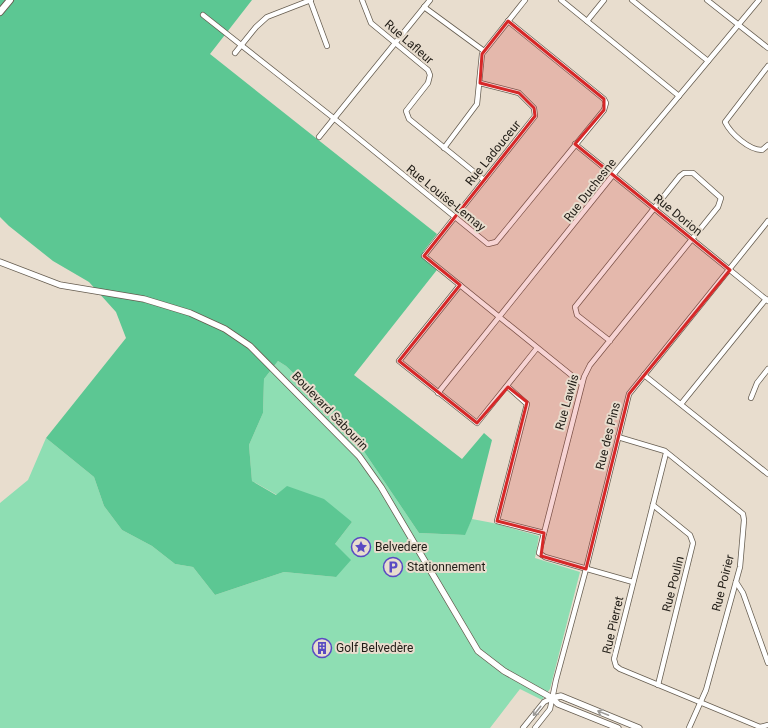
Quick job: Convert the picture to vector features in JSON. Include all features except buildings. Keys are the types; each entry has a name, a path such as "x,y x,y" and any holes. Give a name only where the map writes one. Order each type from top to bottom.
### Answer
{"main road":[{"path":"0,12 10,0"}],"street":[{"path":"235,53 256,27 267,17 310,0 327,46"},
{"name":"Rue Lafleur","path":"362,0 372,23 428,70 430,74 428,83 406,111 409,119 484,180"},
{"path":"319,137 430,0"},
{"path":"444,148 477,104 481,59 484,51 525,0"},
{"path":"561,0 679,96"},
{"path":"587,21 604,0"},
{"path":"632,0 708,61"},
{"path":"708,0 768,48"},
{"name":"Rue Duchesne","path":"438,393 613,175 759,0"},
{"path":"424,7 484,51"},
{"name":"Rue Louise-Lemay","path":"203,15 488,244 496,242 604,110 606,103 604,99 508,21"},
{"path":"768,66 725,122 729,130 754,150 762,150 768,145"},
{"name":"Rue Ladouceur","path":"460,285 424,256 535,116 534,108 519,93 480,83"},
{"name":"Rue Dorion","path":"575,144 767,300"},
{"name":"Rue Lawlis","path":"586,569 541,556 539,552 581,383 590,366 693,240 718,207 721,198 693,174 684,173 653,208"},
{"path":"610,341 577,315 575,306 653,208"},
{"name":"Rue des Pins","path":"535,728 550,709 629,394 768,221"},
{"name":"Boulevard Sabourin","path":"0,262 60,285 144,299 190,313 225,329 250,346 359,456 388,500 478,650 504,671 552,698 558,704 618,728"},
{"path":"538,348 477,424 398,361 460,285 500,317 581,383"},
{"path":"681,404 767,300"},
{"path":"751,398 757,383 768,369"},
{"path":"644,375 768,474"},
{"path":"508,386 525,400 526,404 496,521 544,533"},
{"name":"Rue Poirier","path":"618,437 666,453 742,514 744,520 743,546 736,582 706,690 689,728"},
{"name":"Rue Pierret","path":"666,453 614,659 616,666 700,703 760,727 768,725"},
{"name":"Rue Poulin","path":"653,505 690,535 693,543 658,685"},
{"path":"586,569 633,582"},
{"path":"736,582 743,593 768,663"},
{"path":"762,645 768,643"},
{"name":"Boulevard Sabourin","path":"552,698 561,696 639,728"},
{"path":"523,728 544,702 552,698"}],"highlighted area":[{"path":"508,21 604,99 604,110 575,144 730,270 629,394 586,569 541,556 544,533 497,521 527,402 508,387 477,423 399,361 460,285 424,256 535,116 534,108 519,93 480,83 482,54"}],"green space":[{"path":"0,0 252,0 210,54 437,234 423,252 440,266 354,375 462,459 484,433 492,440 472,519 465,535 419,533 363,450 331,410 286,366 278,361 264,379 263,413 249,445 252,481 276,495 287,486 324,499 352,522 335,544 351,560 336,577 284,572 215,595 193,567 175,564 152,546 122,530 104,506 94,477 46,438 126,338 116,312 89,282 53,261 0,217"},
{"path":"278,361 286,366 331,410 363,450 419,533 464,535 472,519 493,523 539,536 535,558 580,572 550,689 542,700 520,689 490,728 0,728 0,503 28,480 46,438 94,477 104,506 122,530 152,546 175,564 193,567 215,595 284,572 336,577 335,544 352,522 277,495 252,481 249,445 263,413 264,379"}],"place":[{"name":"Belvedere","path":"361,547"},
{"name":"Stationnement","path":"393,567"},
{"name":"Golf Belvedère","path":"322,648"}]}
